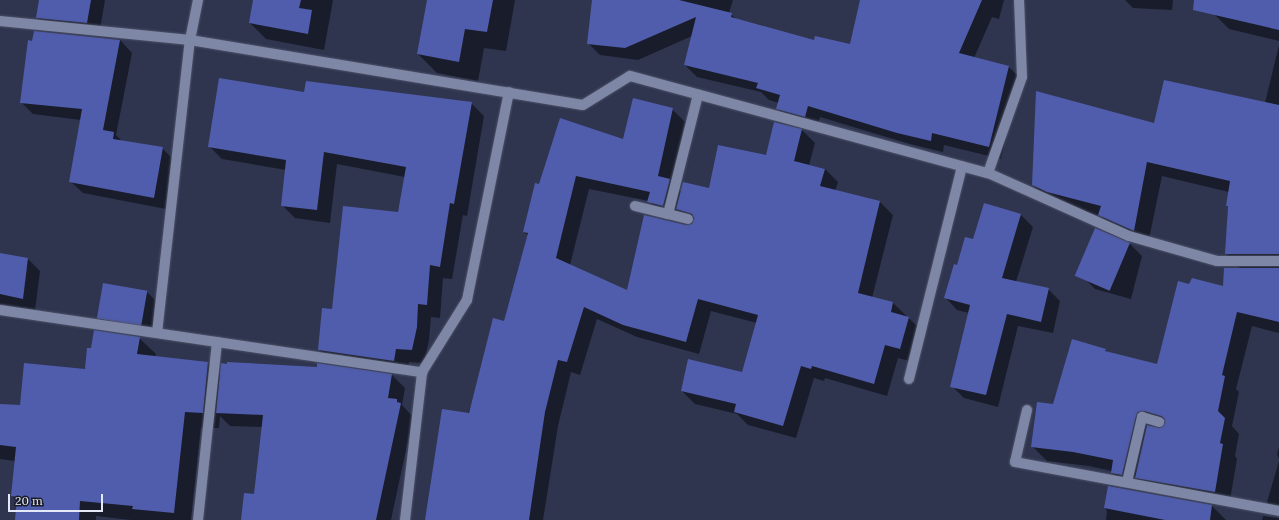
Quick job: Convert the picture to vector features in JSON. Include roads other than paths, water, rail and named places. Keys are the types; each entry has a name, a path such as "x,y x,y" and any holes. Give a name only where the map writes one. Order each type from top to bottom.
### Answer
{"street":[{"path":"157,333 190,40 198,0"},
{"path":"988,173 1022,77 1019,0"},
{"path":"0,21 190,40 583,105 630,76 988,173 1129,236 1218,261 1279,261"},
{"path":"405,520 422,372 468,300 509,92"},
{"path":"668,214 698,95"},
{"path":"909,379 962,167"},
{"path":"635,206 688,219"},
{"path":"0,310 422,372"},
{"path":"198,520 217,342"},
{"path":"1027,410 1016,462 1279,511"},
{"path":"1127,482 1142,417 1159,422"}]}
